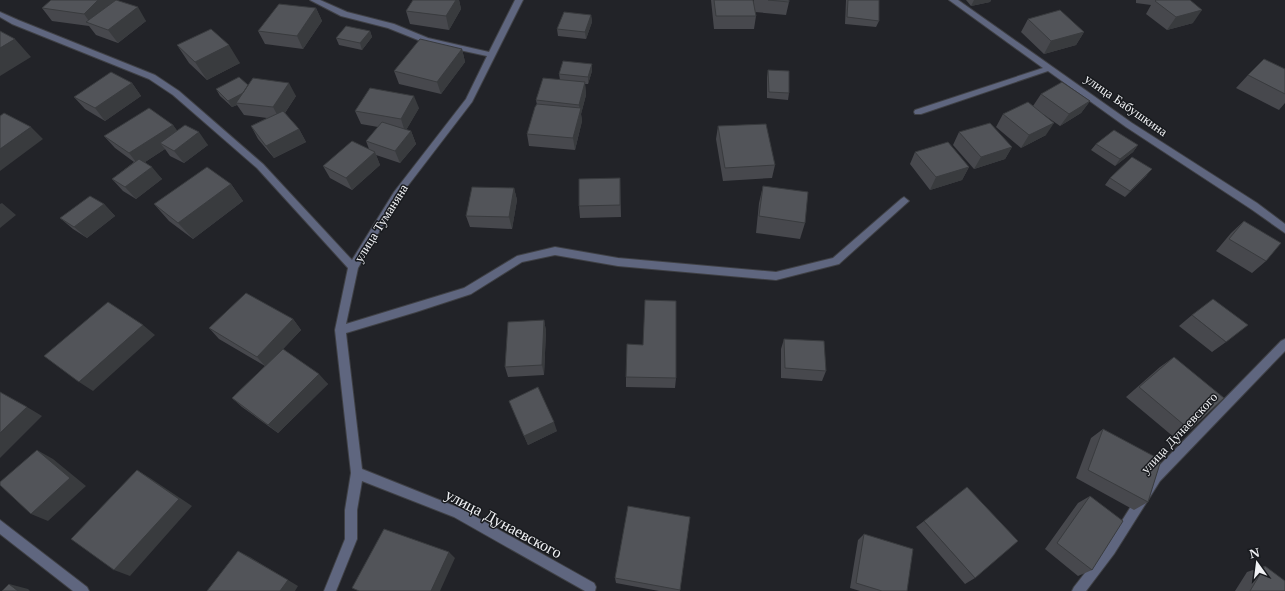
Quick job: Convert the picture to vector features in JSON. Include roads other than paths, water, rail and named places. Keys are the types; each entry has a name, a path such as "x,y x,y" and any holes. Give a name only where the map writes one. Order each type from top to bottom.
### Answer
{"street":[{"path":"314,0 344,14 391,26 426,40 492,55"},
{"name":"улица Туманяна","path":"330,591 351,539 351,510 357,473 340,330 353,267 397,194 469,100 519,0"},
{"name":"улица Бабушкина","path":"953,0 1128,125 1254,206 1285,229"},
{"path":"0,14 15,22 152,77 176,93 260,166 353,267"},
{"path":"918,112 1050,68"},
{"path":"340,330 416,308 467,290 520,259 555,251 618,262 776,276 836,261 904,202"},
{"name":"улица Дунаевского","path":"1078,591 1110,550 1156,476 1285,344"},
{"name":"улица Дунаевского","path":"357,473 458,513 590,587"},
{"path":"0,526 83,591"}]}
